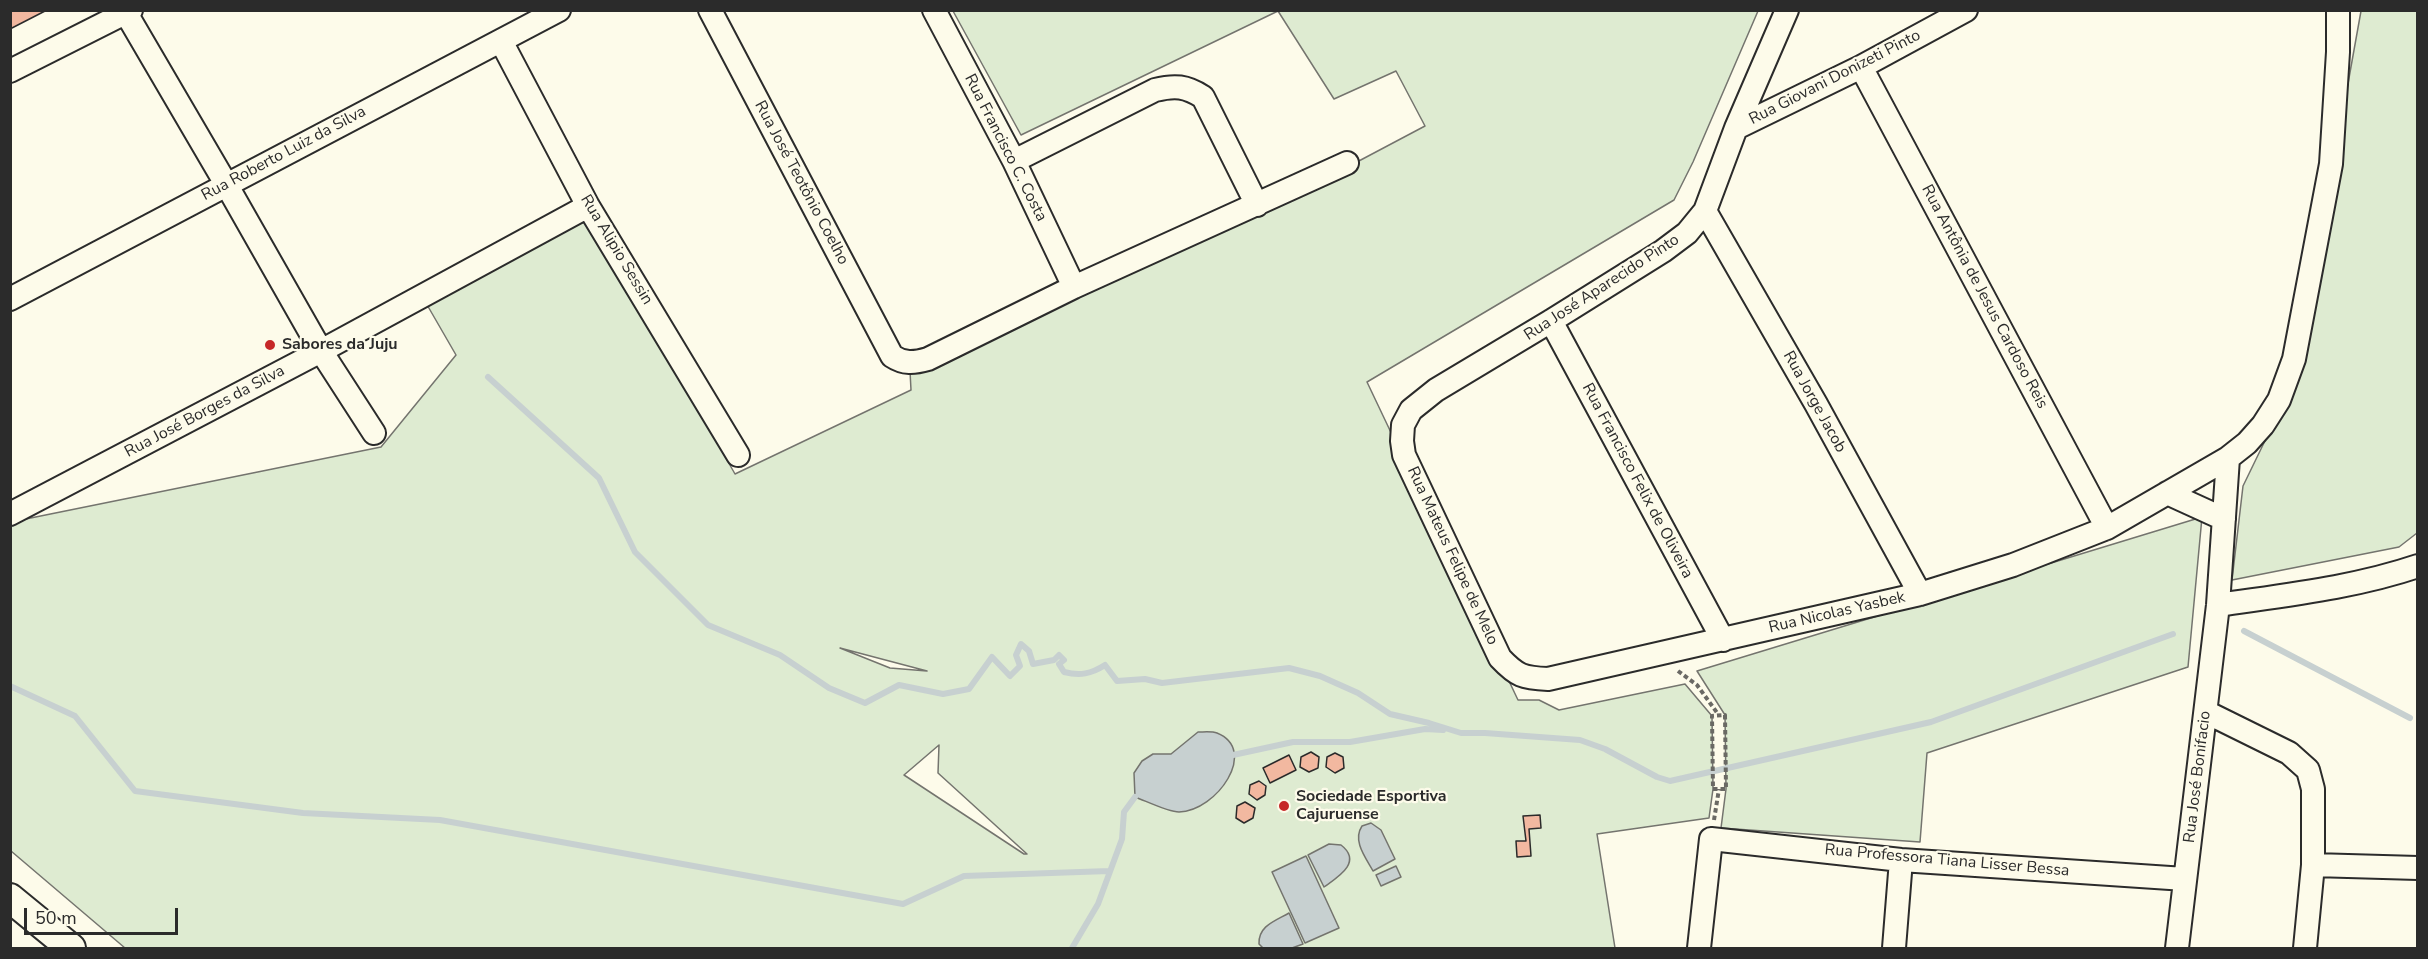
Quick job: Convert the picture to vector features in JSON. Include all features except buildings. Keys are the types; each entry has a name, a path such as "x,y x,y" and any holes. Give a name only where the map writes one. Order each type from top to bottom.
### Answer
{"main road":[{"path":"10,898 71,948"}],"street":[{"name":"Rua Roberto Luiz da Silva","path":"10,299 560,10"},
{"name":"Rua José Teotônio Coelho","path":"710,10 892,356 901,362 914,363 928,358 1074,287"},
{"name":"Rua Francisco C. Costa","path":"934,10 1014,161 1074,287"},
{"name":"Rua José Aparecido Pinto","path":"1404,454 1403,425 1411,410 1436,390 1663,251 1687,233 1705,211 1736,128 1787,10"},
{"name":"Rua Giovani Donizeti Pinto","path":"1736,128 1861,67 1966,10"},
{"name":"Rua Nicolas Yasbek","path":"1500,658 1513,672 1527,678 1548,679 1920,594 2013,565 2107,528 2228,458 2247,443 2279,400 2294,358 2331,164 2338,52 2338,10"},
{"path":"10,71 128,12 321,351 374,433"},
{"name":"Rua Alipio Sessin","path":"501,41 588,206 738,455"},
{"name":"Rua Antônia de Jesus Cardoso Reis","path":"1861,67 2107,528"},
{"path":"1014,161 1155,90 1173,86 1190,88 1203,97 1257,205"},
{"path":"1074,287 1347,163"},
{"name":"Rua José Borges da Silva","path":"10,514 321,351 588,206"},
{"name":"Rua Jorge Jacob","path":"1705,211 1920,594"},
{"name":"Rua Francisco Felix de Oliveira","path":"1551,321 1723,640"},
{"name":"Rua Mateus Felipe de Melo","path":"1404,454 1500,658"},
{"name":"Rua José Bonifacio","path":"2177,948 2206,712 2228,458"},
{"path":"2167,493 2224,519"},
{"path":"2217,605 2347,585 2418,566"},
{"path":"2206,712 2289,753 2308,770 2313,789 2313,865 2305,948"},
{"path":"1699,948 1711,839"},
{"name":"Rua Professora Tiana Lisser Bessa","path":"1711,839 1901,860 2185,879"},
{"path":"1894,948 1901,860"},
{"path":"2313,865 2418,868"}],"path":[{"path":"1661,654 1669,665 1697,685 1718,714"},
{"path":"1725,715 1726,789 1719,789 1713,789 1713,716 1725,715"},
{"path":"1711,839 1719,789"}],"green space":[{"path":"953,11 1278,11 1021,135"},
{"path":"1278,11 1758,11 1693,162 1674,200 1367,382 1518,700 1539,700 1559,710 1685,684 1712,716 1713,789 1709,818 1597,834 1615,948 125,948 11,851 11,522 381,447 456,355 426,303 570,222 593,223 735,474 911,390 910,371 1086,294 1270,208 1425,126 1396,71 1334,99","holes":["840,648 927,671 890,668","939,745 938,773 1027,854 904,775"]},
{"path":"2361,11 2417,11 2417,533 2399,547 2232,580 2243,486 2295,379"},
{"path":"2202,517 2188,667 1927,753 1920,842 1721,828 1726,789 1725,715 1697,671"}],"shaded area":[{"path":"1198,732 1217,733 1229,741 1234,752 1233,765 1228,778 1219,791 1207,802 1193,809 1179,812 1135,797 1134,773 1142,761 1153,754 1171,754"},
{"path":"1371,823 1381,830 1395,859 1373,871 1359,843 1359,832 1362,826"},
{"path":"1329,844 1341,845 1350,857 1346,869 1324,887 1308,855"},
{"path":"1306,856 1339,928 1305,943 1272,872"},
{"path":"1396,866 1401,877 1381,886 1376,875"},
{"path":"1289,913 1303,944 1292,948 1263,948 1259,944 1259,938 1264,928"}],"waterway":[{"path":"488,377 599,478 635,552 708,625 780,655 829,688 865,703 899,685 943,694 969,689 992,657 1010,676 1020,666 1016,655 1021,644 1029,651 1033,664 1054,660 1059,655 1064,660 1059,664 1064,672 1085,673 1105,665 1117,681 1145,679 1162,683 1289,668 1320,676 1358,693 1390,714 1461,733 1580,740 1605,749 1657,777 1670,781 1931,722 2173,634"},
{"path":"2244,631 2410,718"},
{"path":"10,686 75,716 135,791 303,813 440,820 903,904 964,876 1109,871"},
{"path":"1233,755 1293,742 1350,742 1425,729 1443,730"},
{"path":"1072,948 1098,904 1122,839 1124,812 1135,797"}],"place":[{"name":"Sabores da Juju","path":"270,345"},
{"name":"Sociedade Esportiva Cajuruense","path":"1284,806"}]}
